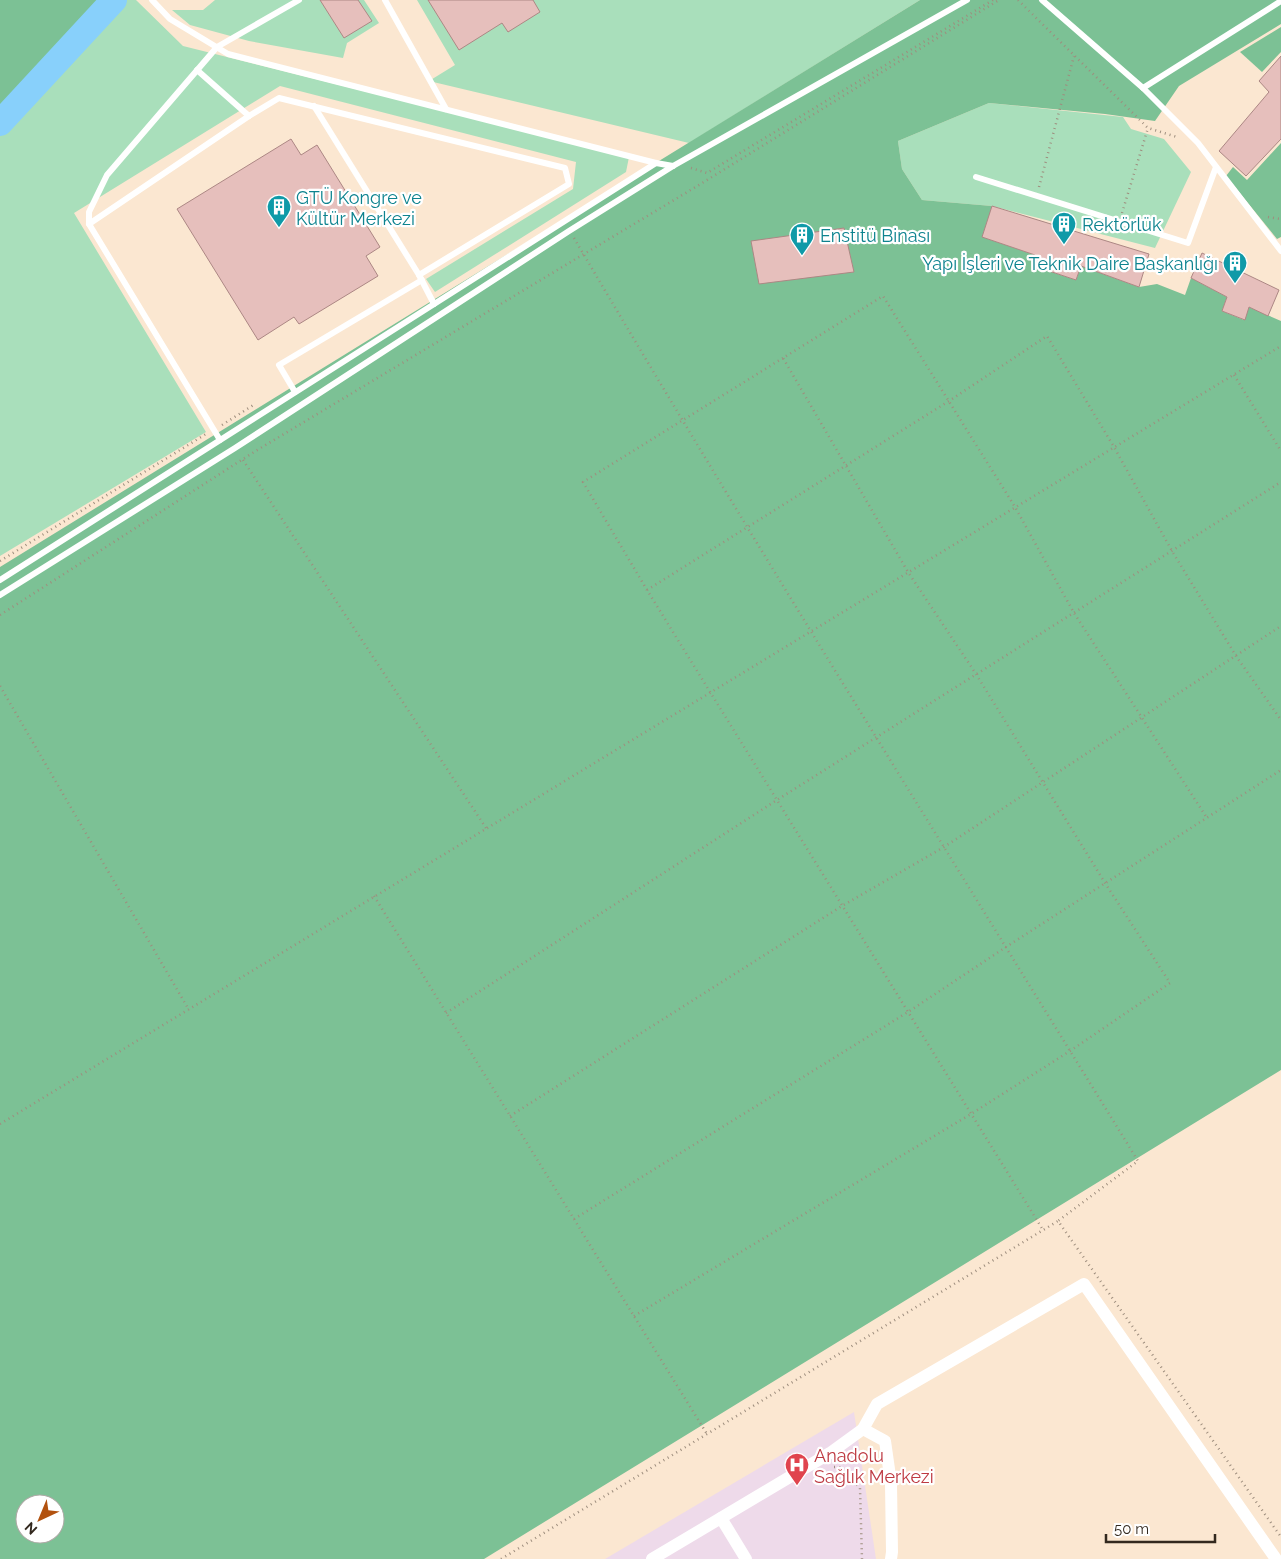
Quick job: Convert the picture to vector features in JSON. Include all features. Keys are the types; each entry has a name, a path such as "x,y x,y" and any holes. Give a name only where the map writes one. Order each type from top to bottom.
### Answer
{"street":[{"path":"652,1559 830,1454 863,1428 878,1404 1084,1284 1276,1559"},
{"path":"863,1428 885,1441 891,1484 891,1559"},
{"path":"721,1518 746,1559"}],"lane":[{"path":"152,0 170,19 228,54 656,163 675,165"},
{"path":"220,440 89,224 89,212 107,175 217,47 299,0"},
{"path":"385,0 446,109"},
{"path":"0,596 235,448 569,231 675,165 967,0"},
{"path":"1042,0 1143,88 1198,143 1281,251"},
{"path":"1143,88 1281,1"},
{"path":"197,70 249,116"},
{"path":"89,224 249,116 280,98 565,168 569,184 279,365 295,392"},
{"path":"314,106 421,278 434,304"},
{"path":"0,580 656,163"},
{"path":"976,176 1188,243 1216,167"}],"path":[{"path":"675,165 708,173 993,0"},
{"path":"0,614 242,460 999,0"},
{"path":"1018,0 1148,128 1198,143"},
{"path":"1037,195 1074,56"},
{"path":"1119,220 1148,128"},
{"path":"569,231 810,631 1138,1161 1058,1221"},
{"path":"1043,1230 647,590 583,482 884,296 1015,507 1074,613 1206,818"},
{"path":"647,590 949,401 1047,336 1114,447 1172,551 1236,656 1281,720"},
{"path":"0,1124 1281,346"},
{"path":"634,1316 971,1114 1070,1051 1170,983 1105,883 976,674 908,572 783,358"},
{"path":"1234,375 1281,451"},
{"path":"235,448 486,828"},
{"path":"446,1013 876,737 1281,482"},
{"path":"510,1116 842,906 944,847 1281,626"},
{"path":"0,686 189,1010"},
{"path":"574,1219 908,1012 1281,770"},
{"path":"374,896 707,1434"},
{"path":"827,1466 839,1467 860,1488 862,1559"}],"shaded area":[{"name":"Anadolu Sağlık Merkezi","path":"854,1412 876,1559 605,1559"}],"green space":[{"path":"0,0 114,0 0,123"},
{"path":"114,0 136,0 183,46 629,157 626,172 435,292 426,279 573,189 576,162 280,86 74,213 206,432 0,556 0,123"},
{"path":"215,0 364,0 379,23 347,43 343,58 249,41 190,25 172,10 203,10"},
{"path":"417,0 920,0 689,143 429,81 455,65"},
{"path":"920,0 1281,0 1281,24 1179,86 1155,121 1105,114 989,103 898,141 902,169 922,200 992,206 983,237 1035,255 1034,266 1076,280 1081,266 1139,287 1157,284 1185,295 1191,278 1227,297 1222,311 1244,320 1249,307 1281,321 1281,1070 484,1559 0,1559 0,567"},
{"path":"1281,27 1281,52 1262,72 1240,52"},
{"path":"989,103 1123,117 1131,129 1164,139 1191,172 1155,248 992,206 922,200 902,169 898,141"},
{"path":"1281,143 1281,237 1277,239 1226,176 1233,167 1247,180"}],"building":[{"path":"320,0 358,0 372,21 344,38"},
{"path":"428,0 533,0 540,12 508,32 502,23 459,50"},
{"path":"1281,56 1281,139 1246,176 1219,151 1269,92 1259,81"},
{"name":"GTÜ Kongre ve Kültür Merkezi","path":"291,139 301,155 317,145 380,247 366,256 378,276 299,324 294,317 258,340 177,209"},
{"name":"Rektörlük","path":"992,206 1149,254 1139,287 1081,266 1076,280 1034,266 1035,255 982,237"},
{"name":"Enstitü Binası","path":"844,228 854,272 759,284 751,241"},
{"name":"Yapı İşleri ve Teknik Daire Başkanlığı","path":"1202,253 1279,290 1268,316 1249,307 1245,320 1222,311 1227,297 1191,278"}],"waterway":[{"path":"0,123 114,0"}],"place":[{"name":"GTÜ Kongre ve Kültür Merkezi","path":"279,228"},
{"name":"Rektörlük","path":"1064,245"},
{"name":"Enstitü Binası","path":"802,256"},
{"name":"Yapı İşleri ve Teknik Daire Başkanlığı","path":"1235,284"},
{"name":"Anadolu Sağlık Merkezi","path":"797,1486"}]}
